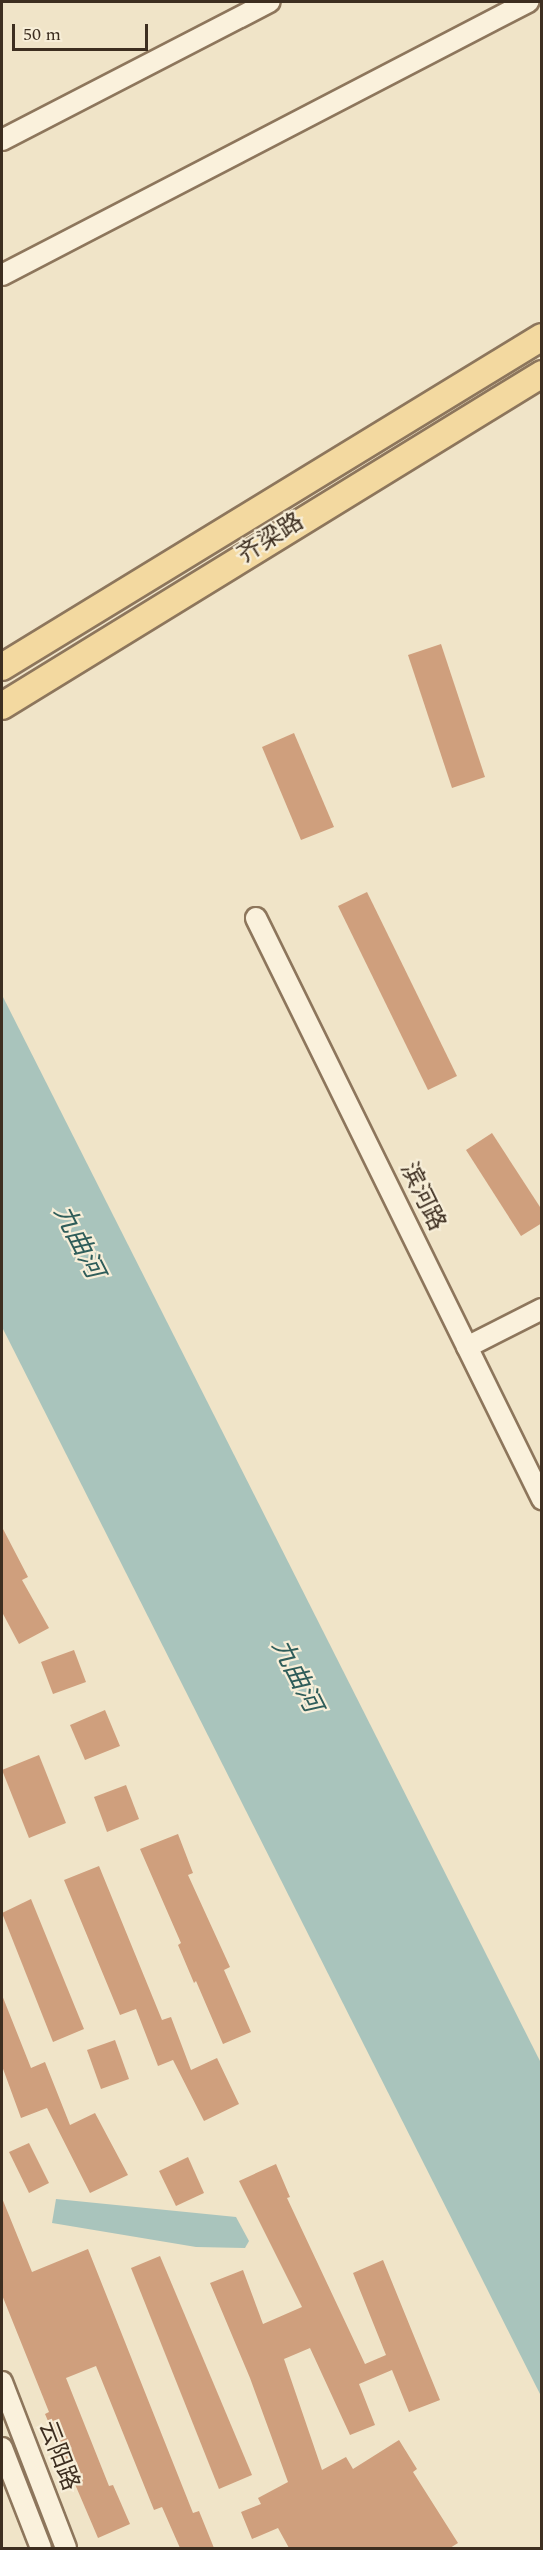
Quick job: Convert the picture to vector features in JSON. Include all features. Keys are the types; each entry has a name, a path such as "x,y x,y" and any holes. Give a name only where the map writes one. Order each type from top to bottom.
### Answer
{"main road":[{"name":"齐梁路","path":"2,667 542,337"},
{"name":"齐梁路","path":"2,706 542,374"}],"street":[{"path":"2,140 269,2"},
{"path":"2,275 528,2"},
{"name":"滨河路","path":"256,918 542,1499"},
{"path":"467,1347 542,1310"},
{"name":"云阳路","path":"2,2382 66,2548"},
{"name":"云阳路","path":"2,2448 41,2548"}],"water":[{"name":"九曲河","path":"2,995 541,2063 541,2396 2,1327"},
{"path":"56,2199 236,2217 249,2241 245,2248 196,2247 52,2223"}],"building":[{"path":"441,644 485,777 452,788 408,655"},
{"path":"294,733 334,827 301,840 262,747"},
{"path":"367,892 457,1076 428,1090 338,906"},
{"path":"492,1133 542,1210 542,1223 521,1236 466,1150"},
{"path":"2,1527 28,1577 22,1580 49,1628 19,1644 2,1612"},
{"path":"74,1650 86,1682 53,1694 41,1662"},
{"path":"105,1710 120,1746 85,1760 70,1725"},
{"path":"39,1755 66,1823 29,1838 2,1770"},
{"path":"126,1785 139,1819 107,1832 94,1797"},
{"path":"178,1834 193,1873 188,1875 230,1967 224,1970 251,2032 223,2044 196,1981 194,1983 178,1945 181,1943 140,1849"},
{"path":"99,1866 162,2020 171,2017 191,2070 217,2058 239,2104 204,2121 173,2060 158,2066 136,2009 120,2015 64,1880"},
{"path":"31,1899 84,2029 53,2042 2,1913"},
{"path":"2,1995 31,2068 45,2062 70,2125 95,2113 128,2175 90,2193 47,2108 21,2118 2,2066"},
{"path":"115,2040 129,2079 101,2089 87,2050"},
{"path":"29,2143 49,2183 29,2193 9,2152"},
{"path":"188,2157 204,2193 176,2206 159,2171"},
{"path":"276,2164 290,2197 287,2198 365,2364 386,2355 353,2273 383,2260 440,2400 409,2412 392,2370 359,2384 375,2425 350,2435 310,2348 284,2359 322,2470 346,2457 353,2469 399,2440 417,2469 413,2472 458,2543 450,2548 289,2548 278,2528 252,2539 241,2512 261,2504 258,2498 288,2482 250,2378 210,2283 243,2270 263,2324 302,2307 239,2181"},
{"path":"2,2198 32,2272 88,2249 193,2513 199,2511 214,2548 180,2548 162,2507 154,2510 96,2366 66,2378 109,2486 113,2485 130,2524 98,2538 45,2414 49,2412 2,2295"},
{"path":"160,2256 252,2475 219,2489 131,2268"}]}
